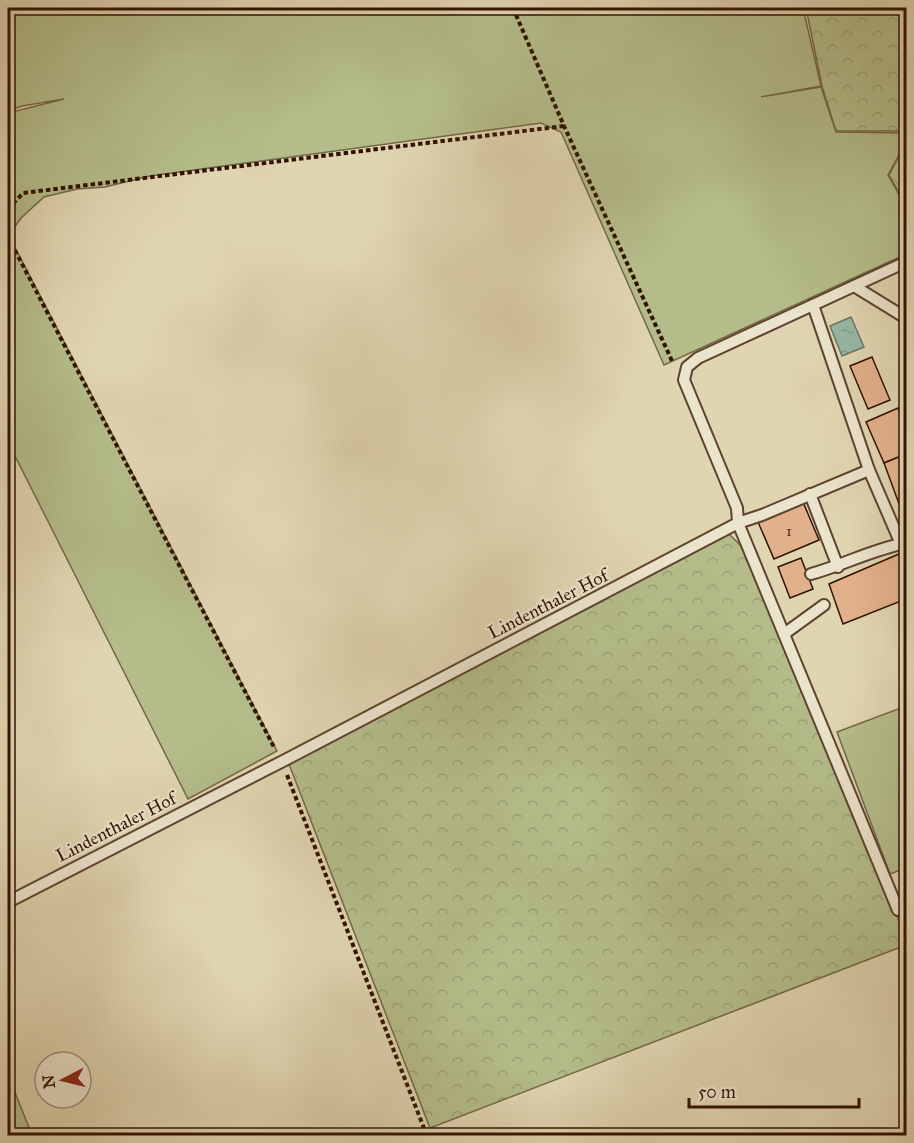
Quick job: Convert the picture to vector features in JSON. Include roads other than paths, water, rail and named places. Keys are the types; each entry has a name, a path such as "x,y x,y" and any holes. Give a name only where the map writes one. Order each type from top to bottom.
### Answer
{"lane":[{"path":"898,910 738,523 737,508 684,380 687,367 698,358 906,262"},
{"path":"854,286 906,318"},
{"path":"811,574 838,567 879,549 904,544 869,470 813,304"},
{"name":"Lindenthaler Hof","path":"8,902 282,762 738,523 869,470"},
{"path":"810,494 838,567"},
{"path":"784,634 824,605"}],"water":[{"path":"851,317 864,347 842,356 830,326"}]}
